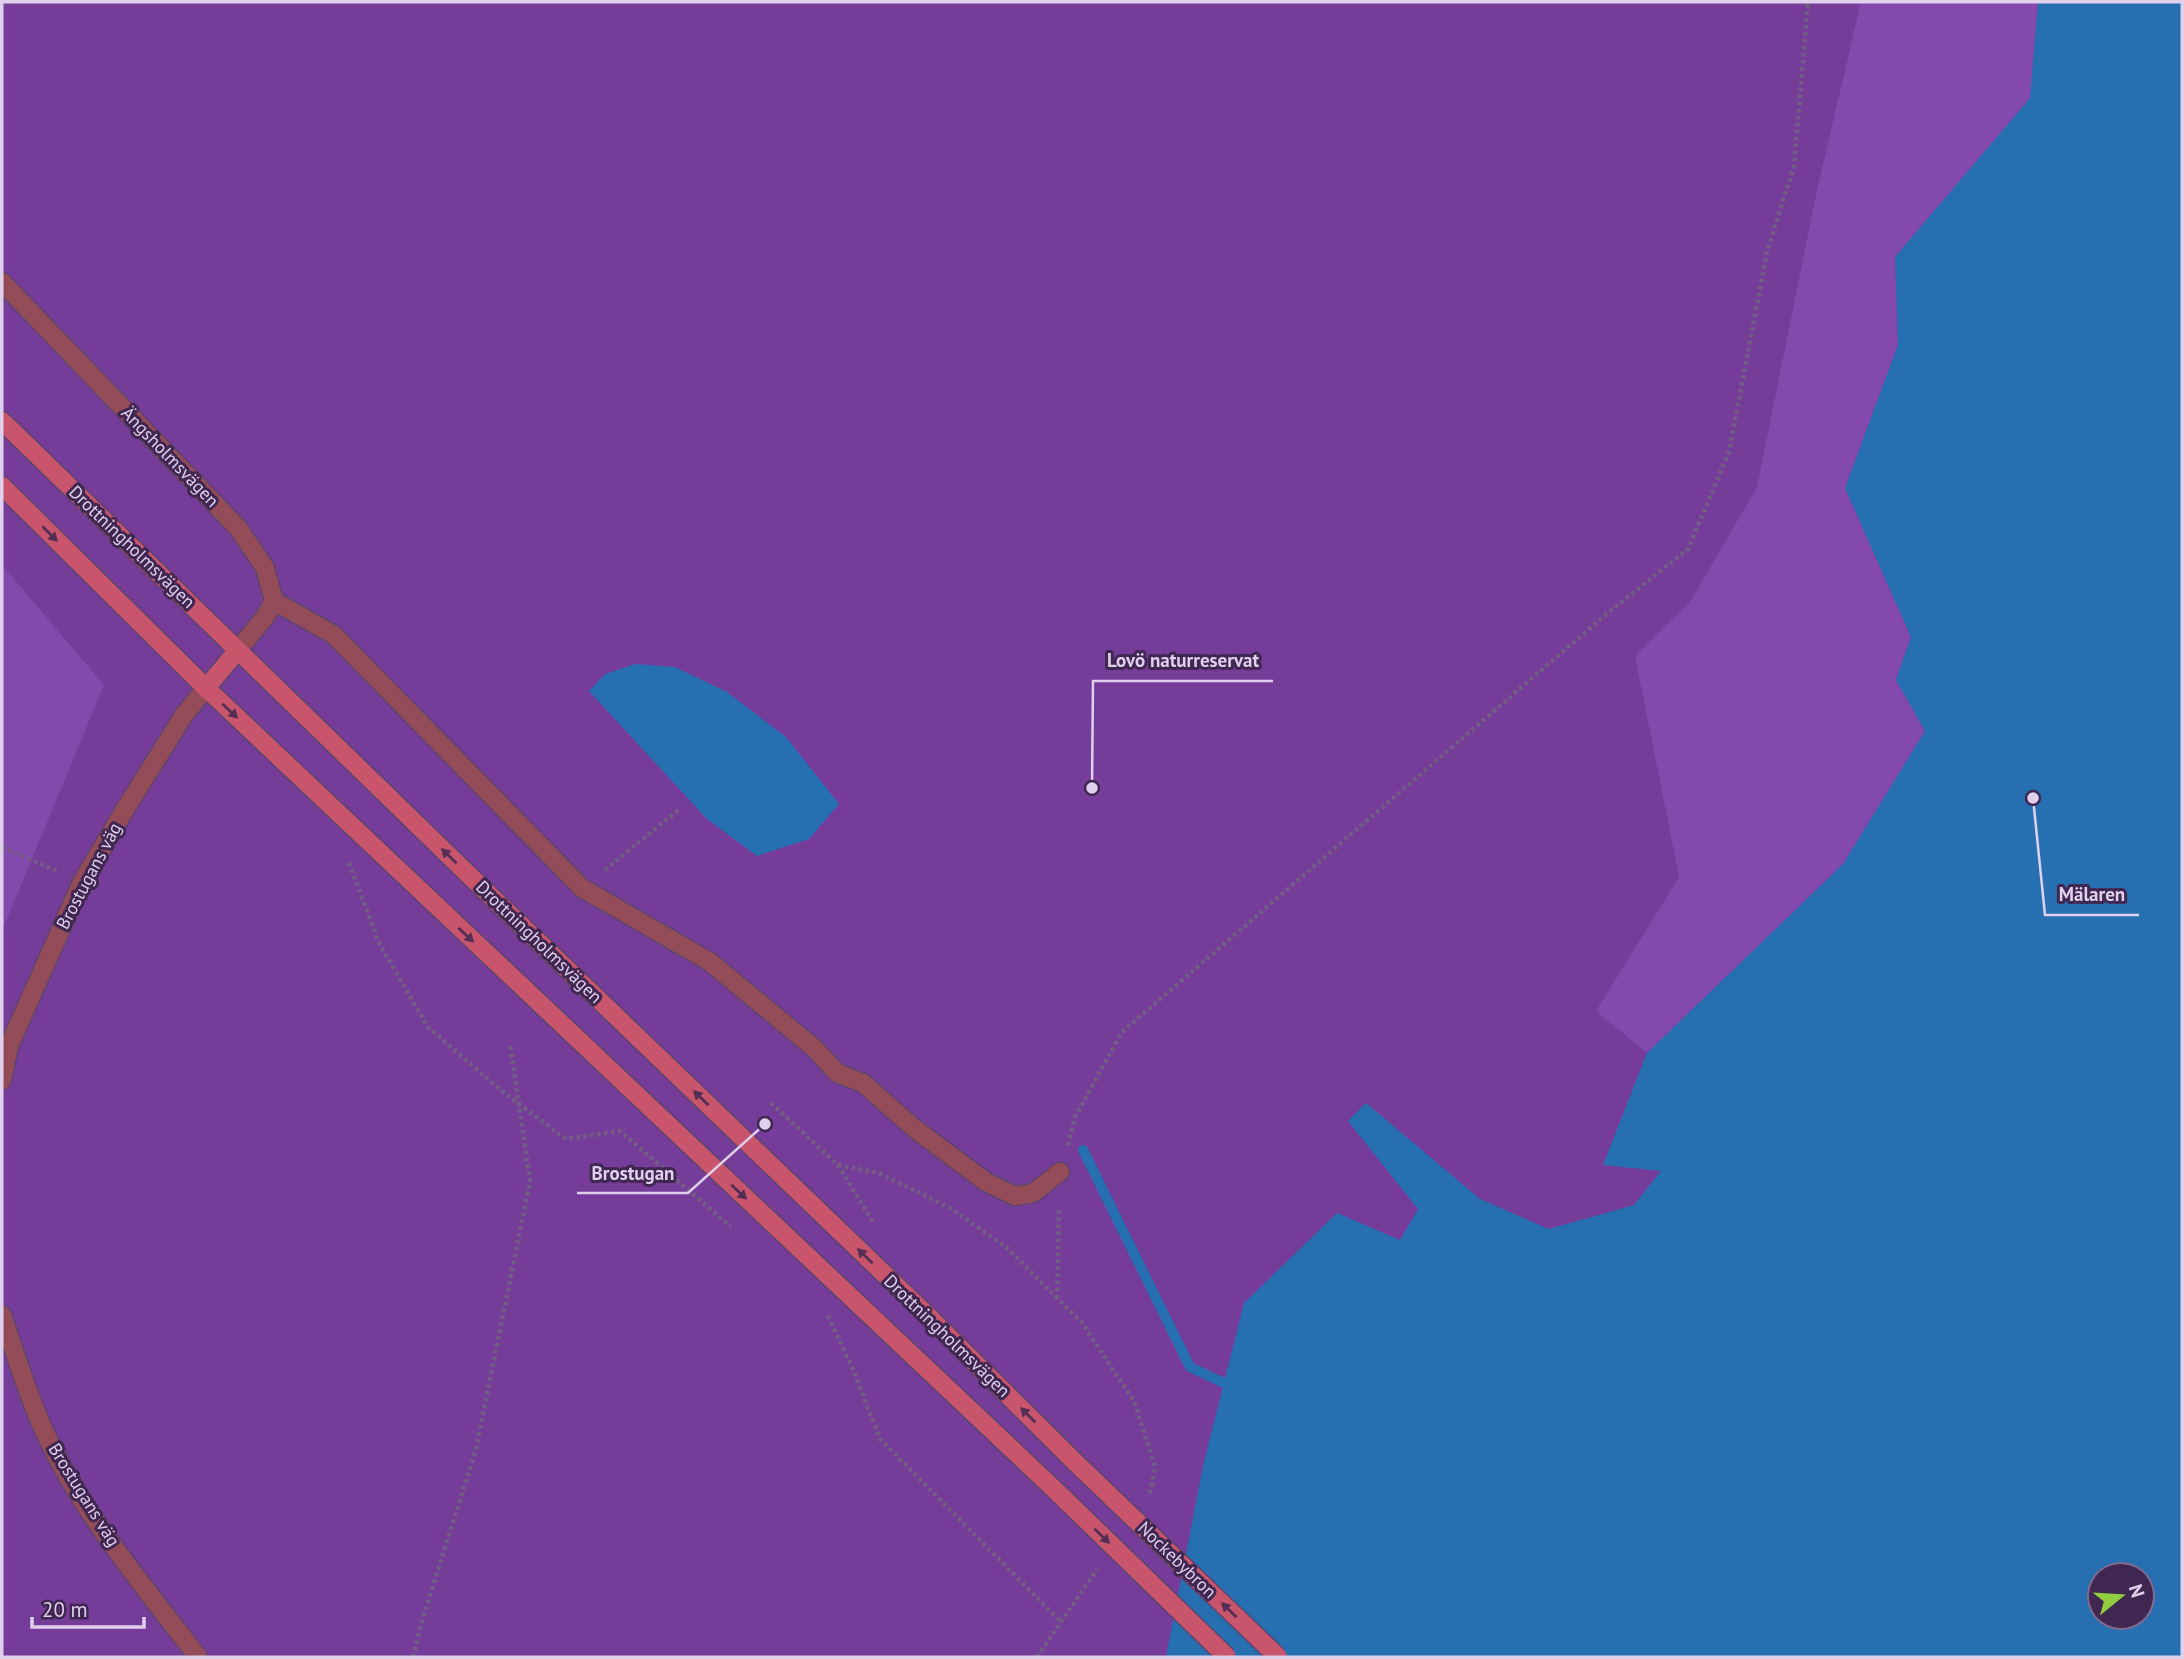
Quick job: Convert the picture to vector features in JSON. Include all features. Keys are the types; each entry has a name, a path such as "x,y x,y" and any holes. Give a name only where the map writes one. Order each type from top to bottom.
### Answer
{"main road":[{"name":"Drottningholmsvägen","path":"2,421 927,1315 1076,1463"},
{"path":"2,486 206,688 237,650"},
{"name":"Nockebybron","path":"206,688 1053,1488 1227,1657"},
{"name":"Nockebybron","path":"1076,1463 1278,1657"}],"street":[{"name":"Ängsholmsvägen","path":"2,282 238,528 265,568 274,601"},
{"path":"237,650 265,617 274,601 334,635 582,888 710,962 814,1048 837,1073 863,1083 915,1129 986,1182 1015,1196 1033,1194 1060,1172"},
{"name":"Brostugans väg","path":"2,1080 9,1045 82,882 184,715 206,688"},
{"name":"Brostugans väg","path":"2,1315 43,1427 77,1491 136,1577 198,1657"}],"path":[{"path":"1057,1298 1060,1172 1075,1117 1122,1032 1604,616 1688,549 1729,452 1768,252 1794,166 1808,2"},
{"path":"582,888 681,808"},
{"path":"2,848 82,882"},
{"path":"344,852 379,943 428,1027 519,1104 566,1139 620,1131 740,1235"},
{"path":"413,1657 476,1448 530,1181 510,1044"},
{"path":"771,1103 838,1165 879,1173 950,1208 1006,1247 1082,1323 1134,1401 1155,1466 1151,1490 1143,1502"},
{"path":"826,1312 852,1367 880,1438 1061,1622"},
{"path":"1037,1657 1098,1568"}],"shaded area":[{"path":"2,2 2182,2 2182,1657 2,1657"},
{"path":"1861,2 2038,2 2031,98 1895,257 1898,345 1845,488 1911,637 1896,680 1925,731 1843,864 1647,1053 1596,1011 1679,877 1635,656 1690,602 1757,487 1817,190"},
{"path":"2,565 104,685 2,931"}],"water":[{"path":"2038,2 2182,2 2182,1657 1166,1657 1203,1466 1244,1303 1337,1213 1400,1240 1418,1209 1348,1121 1366,1103 1480,1199 1549,1229 1634,1205 1661,1171 1603,1165 1647,1053 1843,864 1925,731 1896,680 1911,637 1845,488 1898,345 1895,257 2030,98"},
{"path":"635,664 675,667 727,692 786,737 839,804 809,839 757,856 707,819 589,691 605,674"}],"waterway":[{"path":"1083,1150 1190,1367 1224,1383"}],"place":[{"name":"Lovö naturreservat","path":"1092,788"},
{"name":"Mälaren","path":"2033,798"},
{"name":"Brostugan","path":"765,1124"}]}
